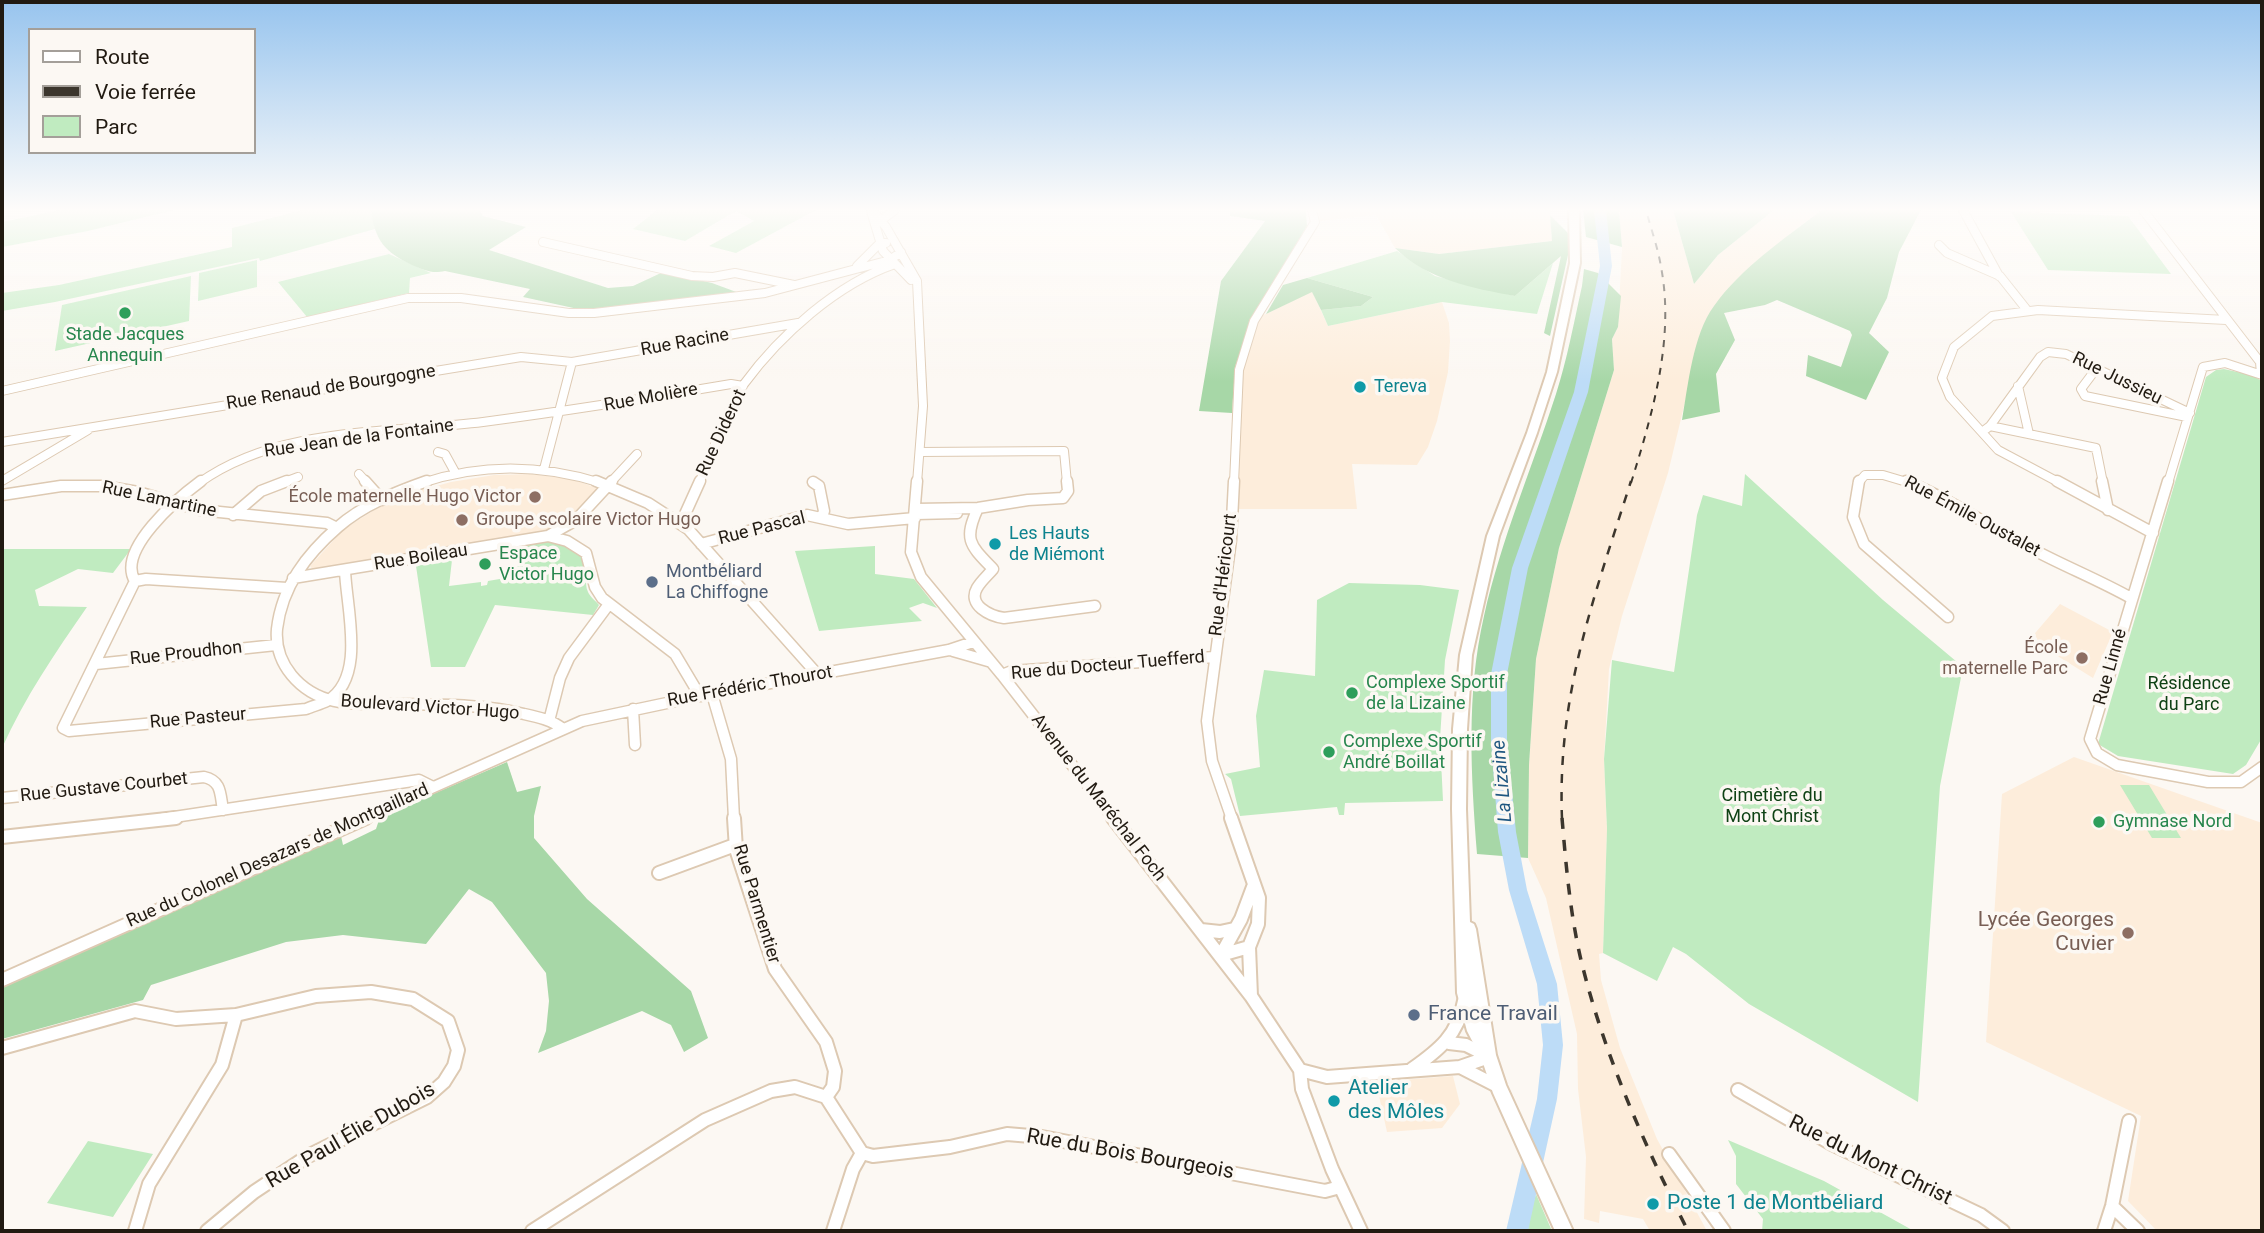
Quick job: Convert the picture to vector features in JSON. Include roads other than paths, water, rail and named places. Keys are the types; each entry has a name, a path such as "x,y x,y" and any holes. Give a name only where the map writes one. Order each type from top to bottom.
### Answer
{"main road":[{"path":"1564,1231 1499,1087 1489,1057 1475,1031 1465,993 1459,809 1460,743 1467,646 1493,537 1552,372 1574,268"},
{"path":"1464,906 1488,1031 1489,1057"}],"street":[{"path":"655,268 713,278 735,273 798,286"},
{"path":"2,391 408,298 451,298 569,313 594,313 765,293 798,286 853,268"},
{"path":"865,268 873,268"},
{"name":"Rue Diderot","path":"681,523 743,387 798,323 873,268"},
{"path":"899,268 905,272 919,296"},
{"path":"910,268 917,281 919,296"},
{"name":"Rue d'Héricourt","path":"1251,996 1249,947 1258,924 1259,905 1208,747 1207,721 1231,540 1240,370 1255,321 1289,268"},
{"path":"1981,268 2000,276"},
{"path":"1995,268 2027,310"},
{"path":"2189,268 2260,362 2261,374"},
{"name":"Avenue du Maréchal Foch","path":"919,296 923,406 912,557 921,577 1002,675 1251,996 1300,1070 1306,1098 1340,1188 1361,1231"},
{"path":"2153,533 1998,450 1986,429 1950,397 1941,378 1954,346 1992,316 2027,310 2226,320"},
{"name":"Rue Racine","path":"572,362 798,323"},
{"name":"Rue Jussieu","path":"1986,429 2040,357 2048,352 2066,354 2189,415"},
{"name":"Rue Renaud de Bourgogne","path":"2,442 522,358 540,357 572,362"},
{"path":"544,470 572,362"},
{"name":"Rue Linné","path":"2261,374 2245,367 2221,363 2203,368 2090,739 2092,747 2106,760 2117,765 2208,782 2241,782 2262,767"},
{"path":"2096,369 2081,389 2085,396 2189,415"},
{"name":"Rue Molière","path":"559,413 731,384 743,387"},
{"path":"2018,386 2029,434"},
{"name":"Rue Jean de la Fontaine","path":"135,581 128,573 128,563 143,539 173,502 223,467 279,447 559,413"},
{"name":"Rue Renaud de Bourgogne","path":"2,481 90,428"},
{"path":"1986,429 2029,434 2096,448 2108,510"},
{"name":"Rue Pascal","path":"702,544 807,515 848,524 916,514 965,512 1028,500 1063,498 1068,491 1065,451 920,452"},
{"path":"438,452 445,454 456,474"},
{"name":"Rue Boileau","path":"293,578 548,536 576,520 637,454"},
{"path":"276,645 278,619 287,588 318,544 335,527 382,500 427,481 505,467 544,470 607,486 635,496 681,523 818,675"},
{"name":"Rue Émile Oustalet","path":"1948,617 1864,544 1853,517 1858,483 1865,475 1878,473 1893,476 1926,489 2037,551 2084,572 2131,598"},
{"path":"359,474 382,500"},
{"name":"Rue Lamartine","path":"233,515 261,491 298,477"},
{"name":"Rue Pascal","path":"813,482 818,486 824,512 822,517"},
{"name":"Rue Lamartine","path":"2,495 61,486 88,485 129,491 200,510 327,523 335,527"},
{"path":"978,508 967,534 971,549 993,569 976,589 977,603 985,612 1003,618 1095,606"},
{"path":"576,520 576,544 587,553 596,591 674,654 706,695"},
{"name":"Rue Boileau","path":"548,536 576,544"},
{"path":"332,701 352,666 345,570"},
{"path":"96,664 135,581 146,579 287,588"},
{"path":"549,721 561,675 572,652 588,626 609,604"},
{"path":"948,650 959,626"},
{"name":"Rue Frédéric Thourot","path":"558,731 582,721 633,709 948,650 973,642"},
{"name":"Boulevard Victor Hugo","path":"276,645 285,668 300,684 332,701 489,708 549,721 558,731"},
{"name":"Rue Proudhon","path":"96,664 276,645"},
{"name":"Rue Frédéric Thourot","path":"948,650 971,654 991,663"},
{"name":"Rue du Docteur Tuefferd","path":"1002,675 1012,671 1214,657"},
{"name":"Rue Pasteur","path":"96,664 63,728 69,731 306,709 332,701"},
{"name":"Rue Parmentier","path":"706,695 731,759 735,845 775,969 826,1042 835,1071 833,1087 826,1097"},
{"path":"633,709 635,745"},
{"name":"Rue du Colonel Desazars de Montgaillard","path":"2,980 558,731"},
{"name":"Rue Gustave Courbet","path":"2,798 204,777 214,779 219,784 223,810"},
{"name":"Rue Gustave Courbet","path":"2,837 106,827 419,780 433,787"},
{"path":"659,873 735,845"},
{"path":"1221,955 1241,919 1253,887"},
{"path":"1201,930 1220,932 1234,929"},
{"path":"1221,955 1249,947"},
{"name":"Rue Paul Élie Dubois","path":"2,1048 135,1011 176,1019 236,1015 316,996 371,992 413,999 448,1021 458,1050 454,1066 444,1082 427,1097 308,1156 254,1192 207,1231"},
{"path":"1412,1069 1450,1043 1458,1026 1465,993"},
{"path":"135,1231 149,1184 222,1065 236,1015"},
{"path":"1450,1043 1466,1045 1489,1057"},
{"path":"1300,1070 1327,1077 1460,1067 1489,1057"},
{"path":"1460,1067 1499,1087"},
{"path":"531,1231 705,1119 744,1101 795,1087 826,1097 862,1153 853,1168 833,1231"},
{"name":"Rue du Mont Christ","path":"1738,1090 1832,1144 1981,1215 2003,1231"},
{"path":"2104,1231 2112,1206 2129,1121"},
{"name":"Rue du Bois Bourgeois","path":"862,1153 884,1156 950,1147 1007,1134 1042,1137 1325,1191 1340,1188"},
{"path":"1669,1154 1724,1231"},
{"path":"2112,1206 2138,1231"}],"waterway":[{"name":"La Lizaine","path":"1517,1231 1547,1099 1553,1045 1547,984 1518,890 1507,832 1499,741 1499,674 1520,568 1581,392 1606,268"}],"railway":[{"path":"1631,483 1647,431 1663,349 1665,294 1661,268"},
{"path":"1562,818 1565,730 1572,688 1592,606 1631,481"},
{"path":"1562,818 1574,925 1590,995 1613,1065 1688,1231"}],"place":[{"name":"Stade Jacques Annequin","path":"125,313"},
{"name":"Tereva","path":"1360,387"},
{"name":"École maternelle Hugo Victor","path":"535,497"},
{"name":"Groupe scolaire Victor Hugo","path":"462,520"},
{"name":"Les Hauts de Miémont","path":"995,544"},
{"name":"Espace Victor Hugo","path":"485,564"},
{"name":"Montbéliard La Chiffogne","path":"652,582"},
{"name":"École maternelle Parc","path":"2082,658"},
{"name":"Complexe Sportif de la Lizaine","path":"1352,693"},
{"name":"Complexe Sportif André Boillat","path":"1329,752"},
{"name":"Gymnase Nord","path":"2099,822"},
{"name":"Lycée Georges Cuvier","path":"2128,933"},
{"name":"France Travail","path":"1414,1015"},
{"name":"Atelier des Môles","path":"1334,1101"},
{"name":"Poste 1 de Montbéliard","path":"1653,1204"}],"park label":[{"name":"Résidence du Parc","path":"2189,694"},
{"name":"Cimetière du Mont Christ","path":"1772,806"}]}
